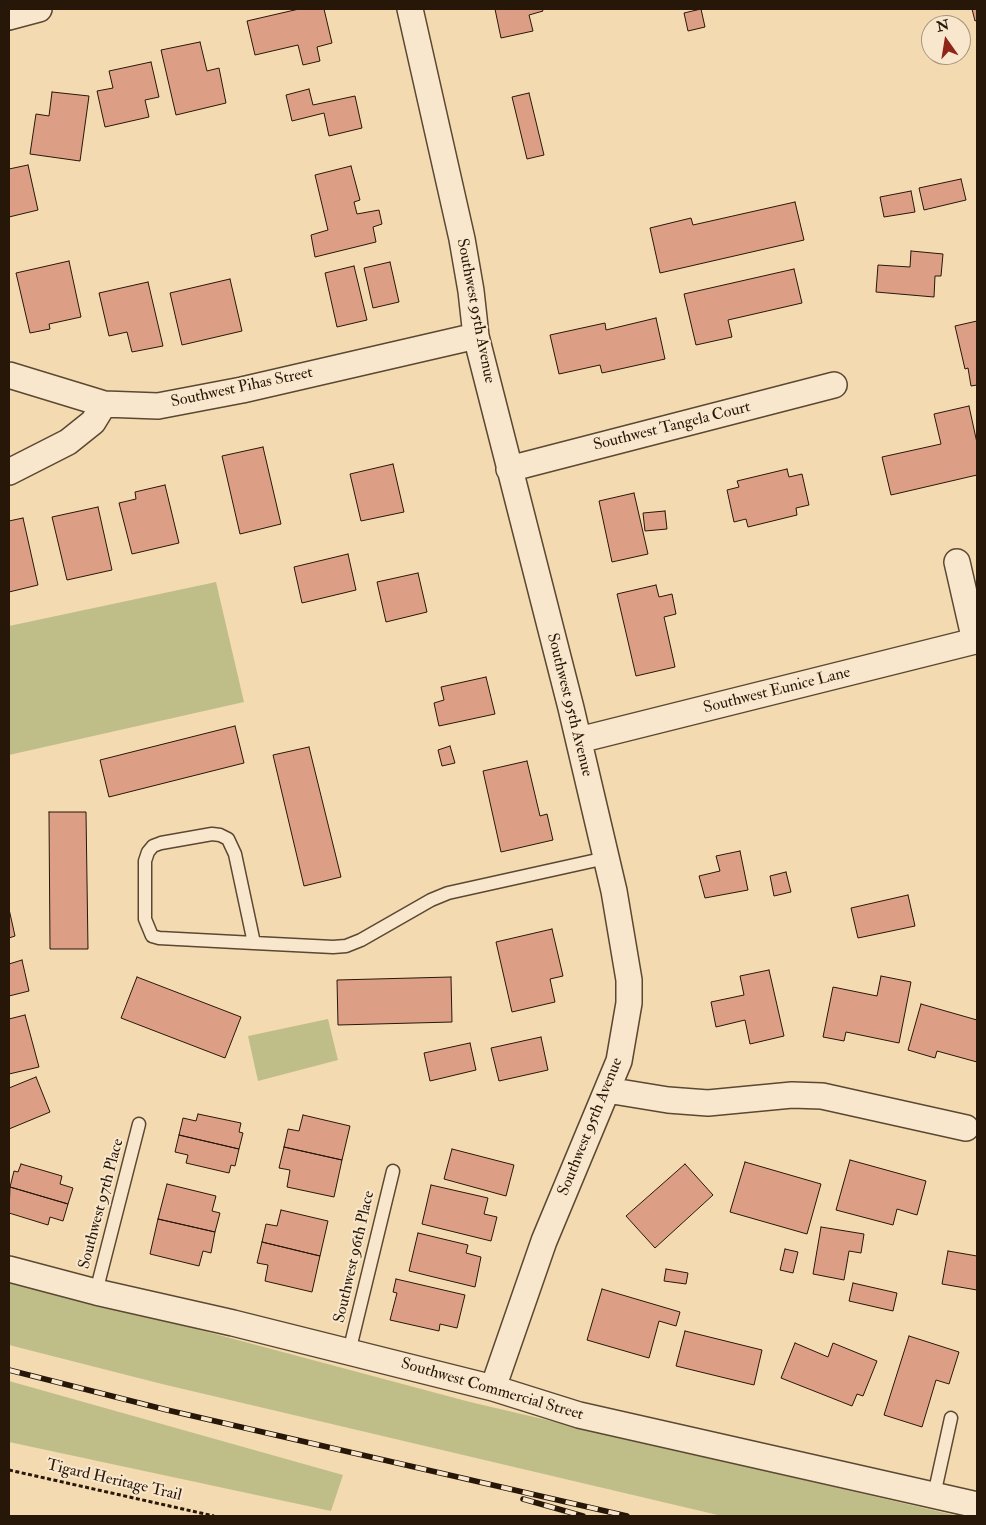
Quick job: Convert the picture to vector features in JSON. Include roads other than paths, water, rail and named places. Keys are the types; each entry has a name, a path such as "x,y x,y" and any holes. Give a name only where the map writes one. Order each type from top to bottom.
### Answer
{"street":[{"path":"9,17 39,9"},
{"name":"Southwest 95th Avenue","path":"410,9 462,239 476,336 579,740 614,891 629,980 629,1003 619,1061 544,1242 493,1388"},
{"name":"Southwest Pihas Street","path":"9,375 104,404 158,406 242,390 476,336"},
{"name":"Southwest Tangela Court","path":"509,468 834,385"},
{"path":"9,472 68,442 93,422 104,404"},
{"name":"Southwest Eunice Lane","path":"579,740 976,645 957,562"},
{"path":"607,1090 668,1100 708,1103 792,1096 822,1096 966,1128"},
{"name":"Southwest Commercial Street","path":"9,1269 96,1292 493,1388 578,1415 977,1505"}],"lane":[{"path":"254,943 235,854 228,839 212,834 153,846 148,852 145,861 145,919 152,936 159,938 254,943 333,947 346,946 373,935 431,900 448,893 606,858"},
{"name":"Southwest 97th Place","path":"96,1292 139,1124"},
{"name":"Southwest 96th Place","path":"349,1352 393,1171"},
{"path":"934,1495 951,1418"}],"railway":[{"path":"9,1370 167,1410 627,1516"},
{"path":"523,1499 583,1516"}]}
